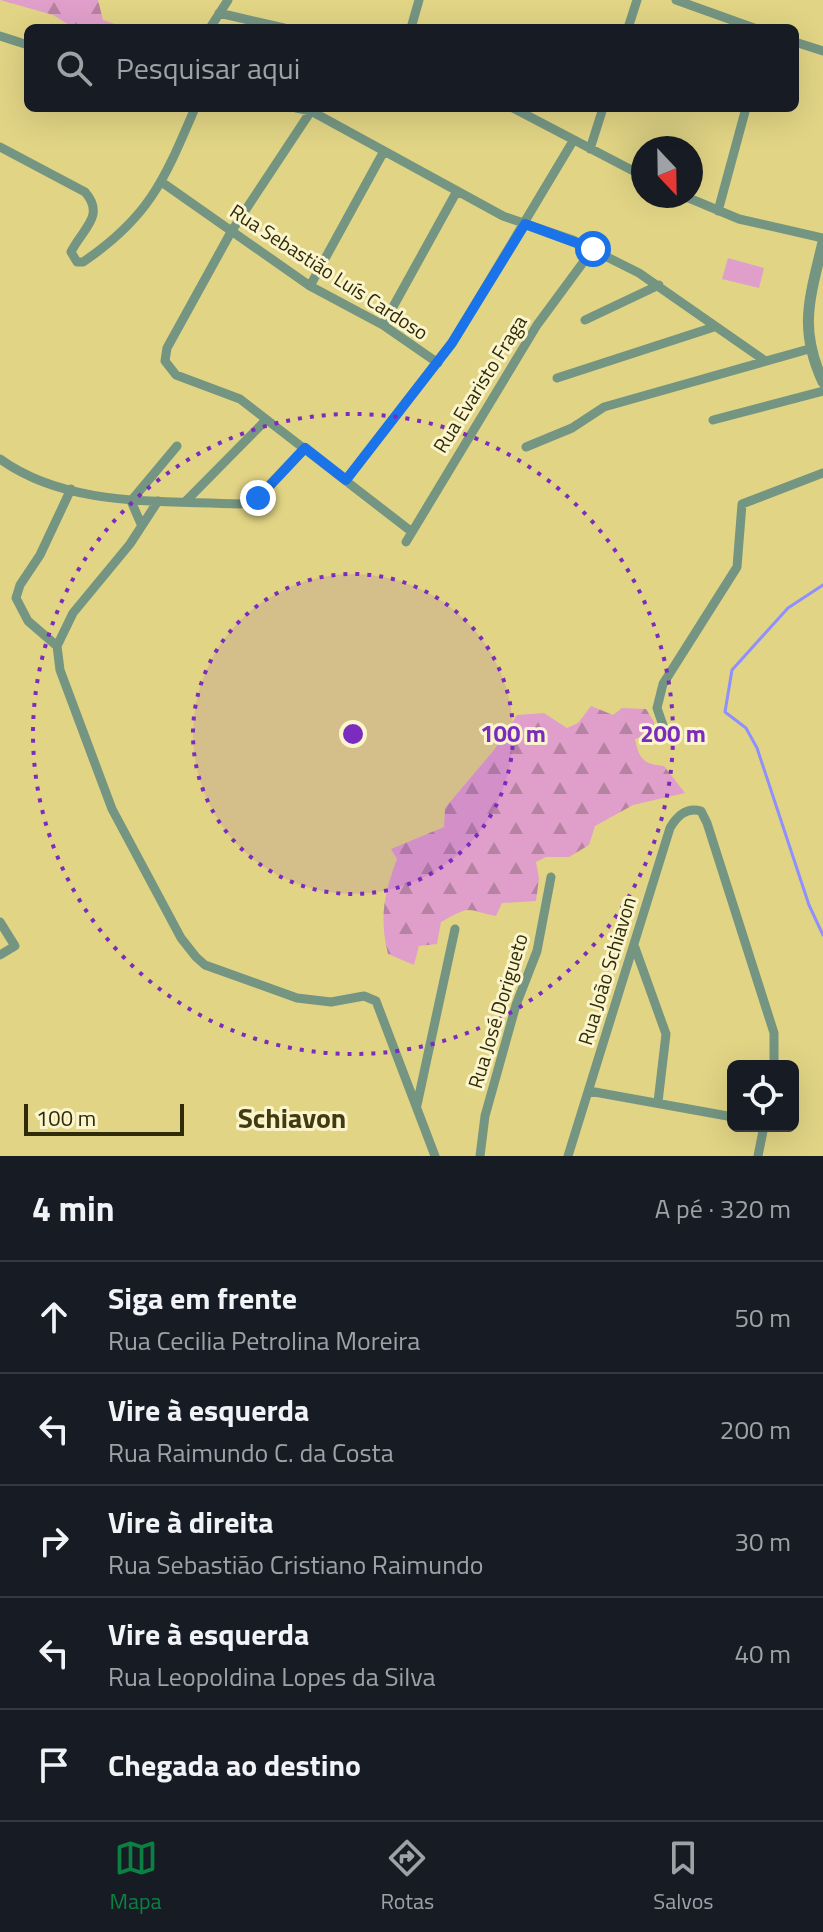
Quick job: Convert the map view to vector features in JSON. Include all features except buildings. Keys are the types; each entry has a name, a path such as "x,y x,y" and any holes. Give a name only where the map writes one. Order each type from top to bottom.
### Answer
{"street":[{"path":"212,24 228,0"},
{"path":"412,24 419,0"},
{"path":"629,24 637,0"},
{"path":"676,0 700,4 745,24"},
{"path":"219,13 267,24"},
{"path":"0,36 24,44"},
{"path":"799,43 823,51"},
{"path":"0,147 85,192 94,202 95,212 90,224 71,252 77,262 83,262 120,233 163,183 193,112"},
{"path":"310,112 231,232 167,348 165,361 176,375 227,392 305,448 412,532"},
{"path":"313,112 457,191 525,224 593,249 659,285 764,360"},
{"path":"520,112 631,170"},
{"path":"590,149 602,112"},
{"path":"718,211 745,112"},
{"path":"346,480 438,363 573,141"},
{"path":"310,286 384,151"},
{"name":"Rua Sebastião Luís Cardoso","path":"163,183 310,286 383,325 438,363"},
{"path":"383,325 457,191"},
{"path":"703,204 823,240 809,349 823,382"},
{"name":"Rua Evaristo Fraga","path":"406,542 537,325 593,249"},
{"path":"585,320 659,285"},
{"path":"557,378 714,327"},
{"path":"526,447 572,428 604,407 809,349"},
{"path":"713,420 823,391"},
{"path":"186,501 266,420"},
{"path":"131,501 177,446"},
{"path":"0,459 14,469 71,489 131,501 250,502 305,448"},
{"path":"666,734 657,708 663,684 737,567 742,504 823,473"},
{"path":"71,489 16,598 28,621 57,646 68,693 112,809 181,938 205,965 297,998 331,1002 371,997 376,1001 435,1156"},
{"path":"131,501 141,524"},
{"path":"57,646 73,613 130,544 158,501"},
{"name":"Rua João Schiavon","path":"568,1156 670,828 677,817 695,809 701,811 707,823 764,998 774,1033 774,1060"},
{"name":"Rua José Dorigueto","path":"480,1156 485,1116 516,1005 537,951 551,877"},
{"path":"0,922 15,946 0,955"},
{"path":"417,1108 455,929"},
{"path":"634,945 666,1034 658,1102"},
{"path":"589,1091 727,1116"},
{"path":"758,1156 763,1132"}],"green space":[{"path":"0,0 98,0 103,20 115,24 68,24 53,15"},
{"path":"728,258 764,268 759,288 722,279"},
{"path":"591,706 613,715 622,708 646,709 654,722 655,734 635,739 638,751 647,762 664,766 685,793 633,805 595,826 589,845 569,857 546,857 536,862 539,878 536,901 502,903 496,916 469,910 451,916 441,922 437,944 419,946 414,965 388,954 384,906 397,859 391,849 444,827 445,808 494,750 517,715 544,713 567,728 578,723"}],"waterway":[{"path":"823,585 788,608 732,670 725,712 746,728 757,748 809,905 823,935"}],"district":[{"name":"Schiavon","path":"292,1118"}],"route":[{"path":"258,498 305,448 346,480 452,343 525,224 593,249"}]}
